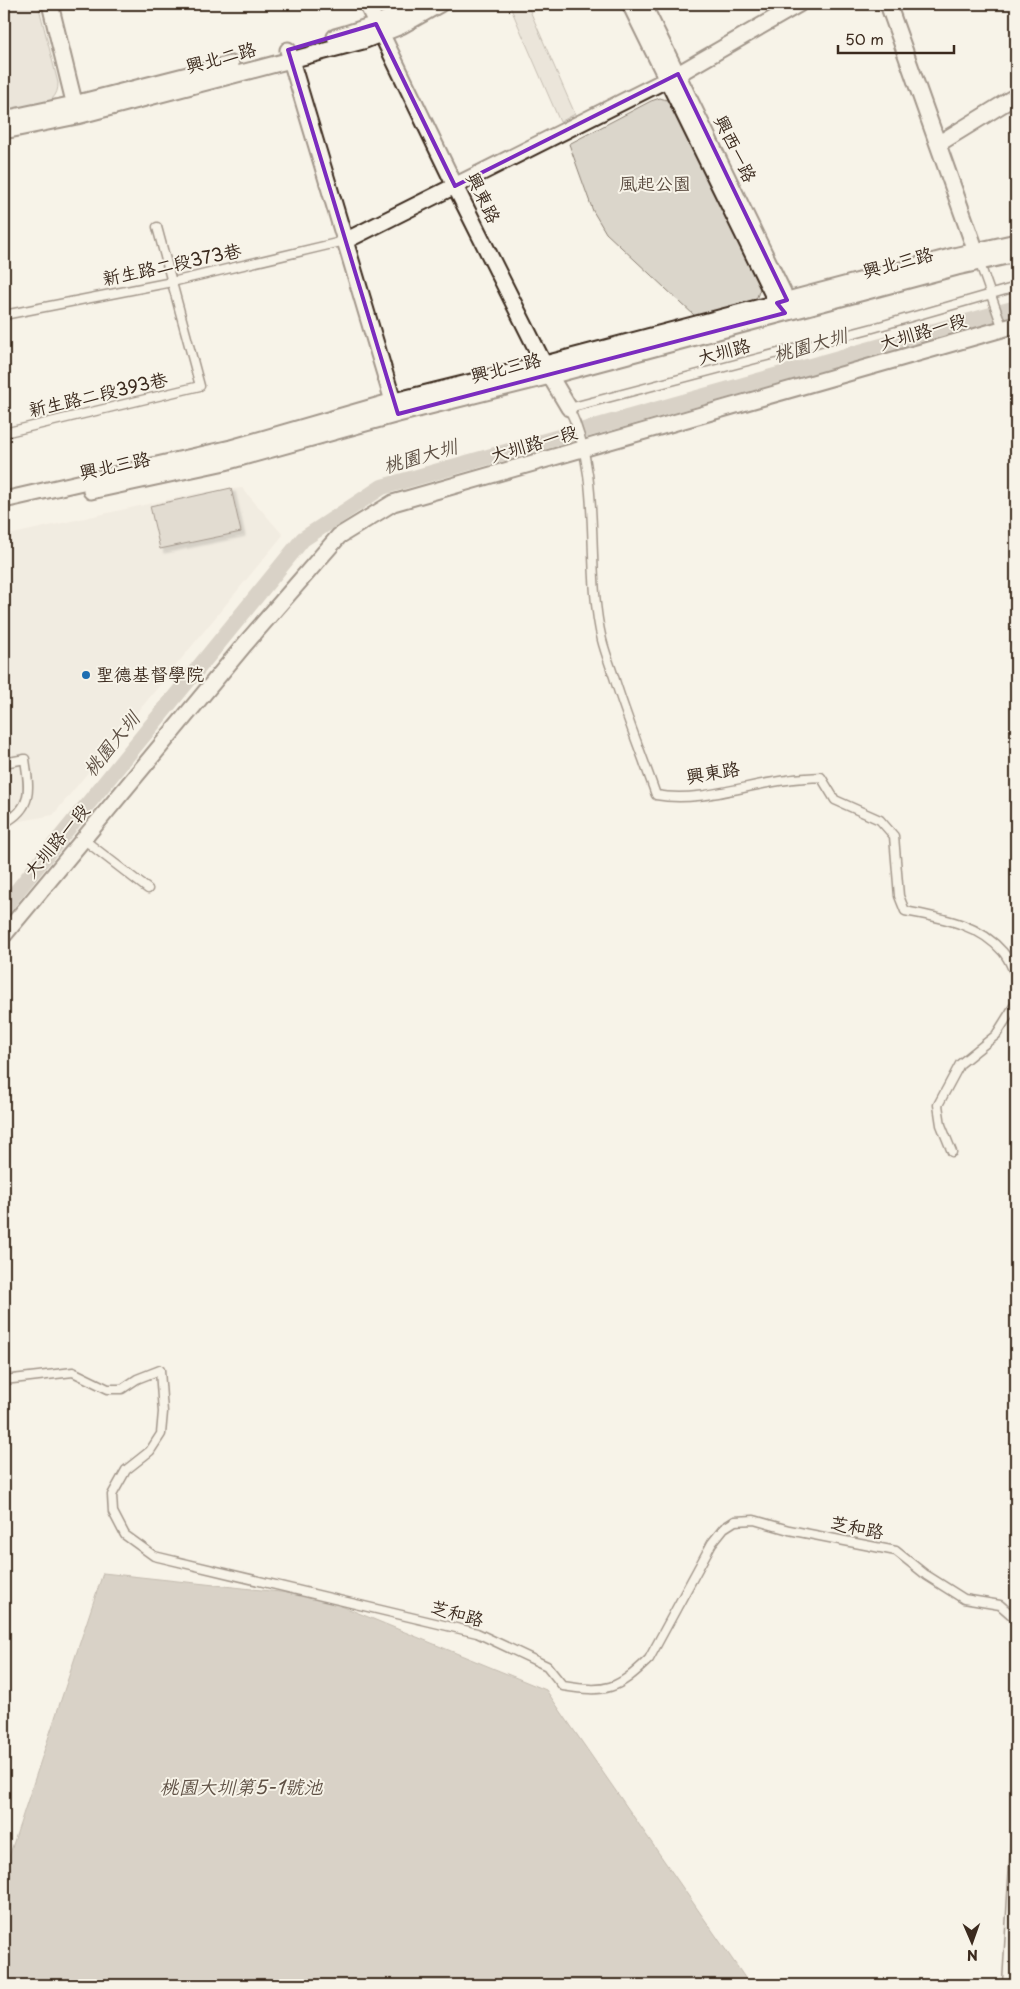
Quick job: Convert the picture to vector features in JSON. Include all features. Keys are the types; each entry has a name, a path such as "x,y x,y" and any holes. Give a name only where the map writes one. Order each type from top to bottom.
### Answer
{"street":[{"path":"50,4 75,110"},
{"name":"興東路","path":"367,4 455,186 547,370 571,412"},
{"name":"興北二路","path":"379,29 396,16 417,4"},
{"name":"興北二路","path":"4,132 75,110 289,55 359,31 401,26 440,4"},
{"path":"630,4 672,76"},
{"name":"興西一路","path":"644,4 672,76 783,305"},
{"path":"345,241 672,76 799,4"},
{"path":"888,4 977,256 1016,242"},
{"path":"4,500 396,408 289,55"},
{"path":"938,144 1016,96"},
{"name":"興北二路","path":"4,119 75,110"},
{"name":"興北三路","path":"4,509 224,462 396,408 547,370 783,305 977,256 1016,254"},
{"name":"大圳路一段","path":"4,935 245,644 339,536 393,503 1010,327"}],"lane":[{"path":"156,227 172,282"},
{"name":"新生路二段373巷","path":"4,315 172,282 345,241"},
{"path":"977,256 991,294 1010,327"},
{"name":"新生路二段393巷","path":"4,433 200,386 172,282"},
{"name":"大圳路","path":"571,412 1016,287"},
{"path":"571,412 583,448"},
{"name":"興東路","path":"583,448 591,497 594,583 602,640 624,709 656,795 675,798 723,792 786,780 821,777 835,800 880,820 894,836 900,896 905,911 950,920 982,934 1004,953 1016,976"},
{"path":"4,764 25,759 28,781 28,800 12,818 4,823"},
{"path":"83,840 148,889"},
{"path":"952,1152 942,1125 938,1105 960,1064 996,1035 1016,1003"},
{"name":"芝和路","path":"4,1380 73,1372 108,1389 122,1388 137,1379 160,1370 163,1412 161,1434 150,1451 126,1470 112,1495 113,1512 125,1535 154,1556 476,1633 547,1666 563,1686 593,1691 617,1686 638,1670 649,1659 712,1543 724,1528 735,1520 754,1520 789,1530 896,1551 926,1575 964,1599 1000,1605 1016,1619"},
{"path":"1007,1985 1016,1830"}],"highlighted area":[{"path":"376,24 455,186 678,74 787,300 777,303 785,313 398,414 288,50"}],"shaded area":[{"name":"聖德基督學院","path":"242,488 283,535 53,815 4,824 4,536 198,493"}],"green space":[{"path":"4,4 38,4 58,83 57,92 47,103 30,109 4,113"},
{"path":"509,4 527,4 575,114 560,122"},
{"name":"風起公園","path":"660,98 670,101 761,286 757,297 750,302 695,316 606,233 593,211 569,144"}],"water":[{"name":"桃園大圳第5-1號池","path":"103,1573 317,1596 546,1690 750,1985 4,1985 4,1872"}],"building":[{"path":"231,488 241,532 160,549 150,506"}],"waterway":[{"name":"桃園大圳","path":"4,907 303,539 382,487 1016,308"}],"place":[{"name":"聖德基督學院","path":"86,675"}]}
